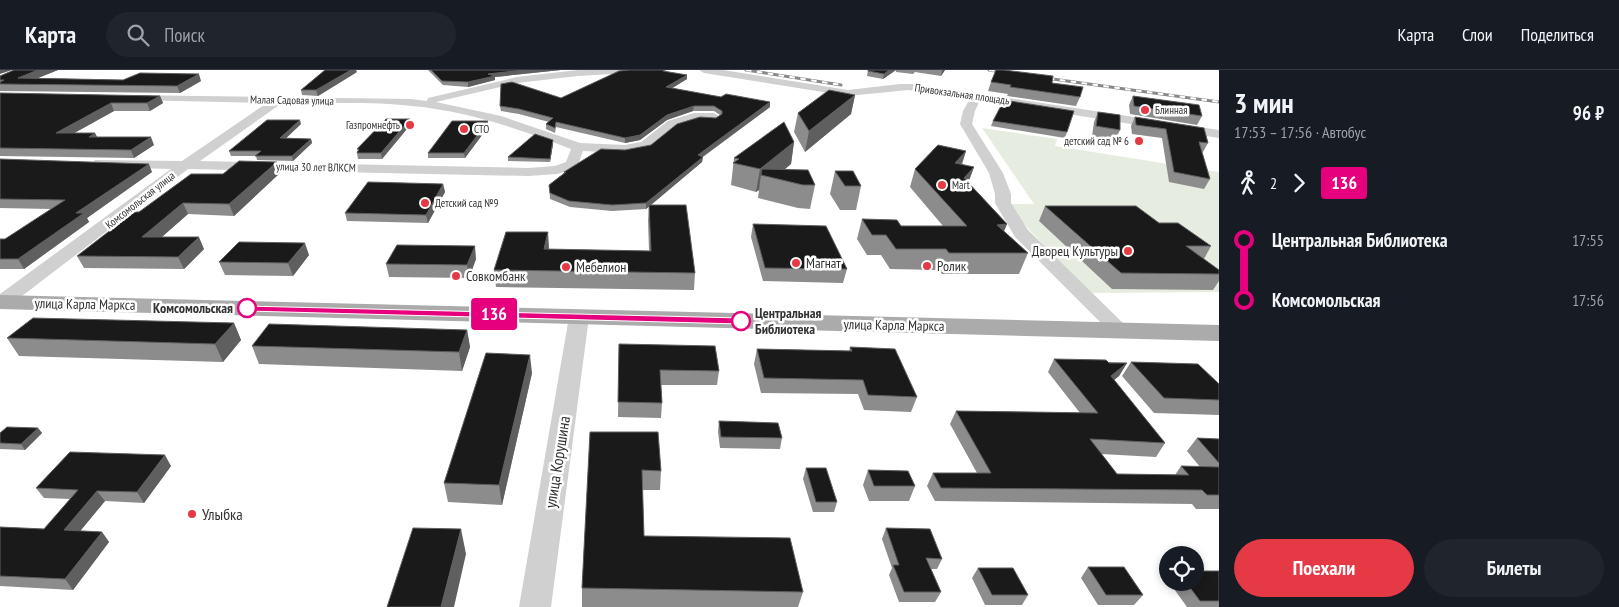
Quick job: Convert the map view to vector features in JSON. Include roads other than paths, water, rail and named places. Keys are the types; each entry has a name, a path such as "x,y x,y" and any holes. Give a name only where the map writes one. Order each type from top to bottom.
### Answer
{"main road":[{"name":"улица Карла Маркса","path":"1,302 1219,333"}],"street":[{"path":"411,102 432,100 517,80 578,72 628,70"},
{"name":"Привокзальная площадь","path":"704,70 848,93 901,85 1219,134"},
{"path":"977,96 969,111 966,124 989,159 1004,195 1003,203 1021,233 1120,331"},
{"name":"Малая Садовая улица","path":"121,97 411,102 454,107 478,113 530,128 578,147 625,149 645,145 672,124 698,116 714,117"},
{"name":"Комсомольская улица","path":"1,302 117,218 186,164 279,100"},
{"name":"улица 30 лет ВЛКСМ","path":"90,162 528,172 557,170 572,165 578,147"},
{"name":"улица Корушина","path":"535,607 579,317"}],"railway":[{"path":"746,70 841,85"},
{"path":"989,70 1008,73"},
{"path":"1038,77 1219,102"}],"place":[{"name":"Блинная","path":"1145,110"},
{"name":"Газпромнефть","path":"410,125"},
{"name":"СТО","path":"464,129"},
{"name":"детский сад № 6","path":"1139,141"},
{"name":"Mart","path":"942,185"},
{"name":"Детский сад №9","path":"425,203"},
{"name":"Дворец Культуры","path":"1128,251"},
{"name":"Магнат","path":"796,263"},
{"name":"Ролик","path":"927,266"},
{"name":"Мебелион","path":"566,267"},
{"name":"Совкомбанк","path":"456,276"},
{"name":"Комсомольская","path":"247,308"},
{"name":"Центральная Библиотека","path":"741,321"},
{"name":"Улыбка","path":"192,514"}]}
